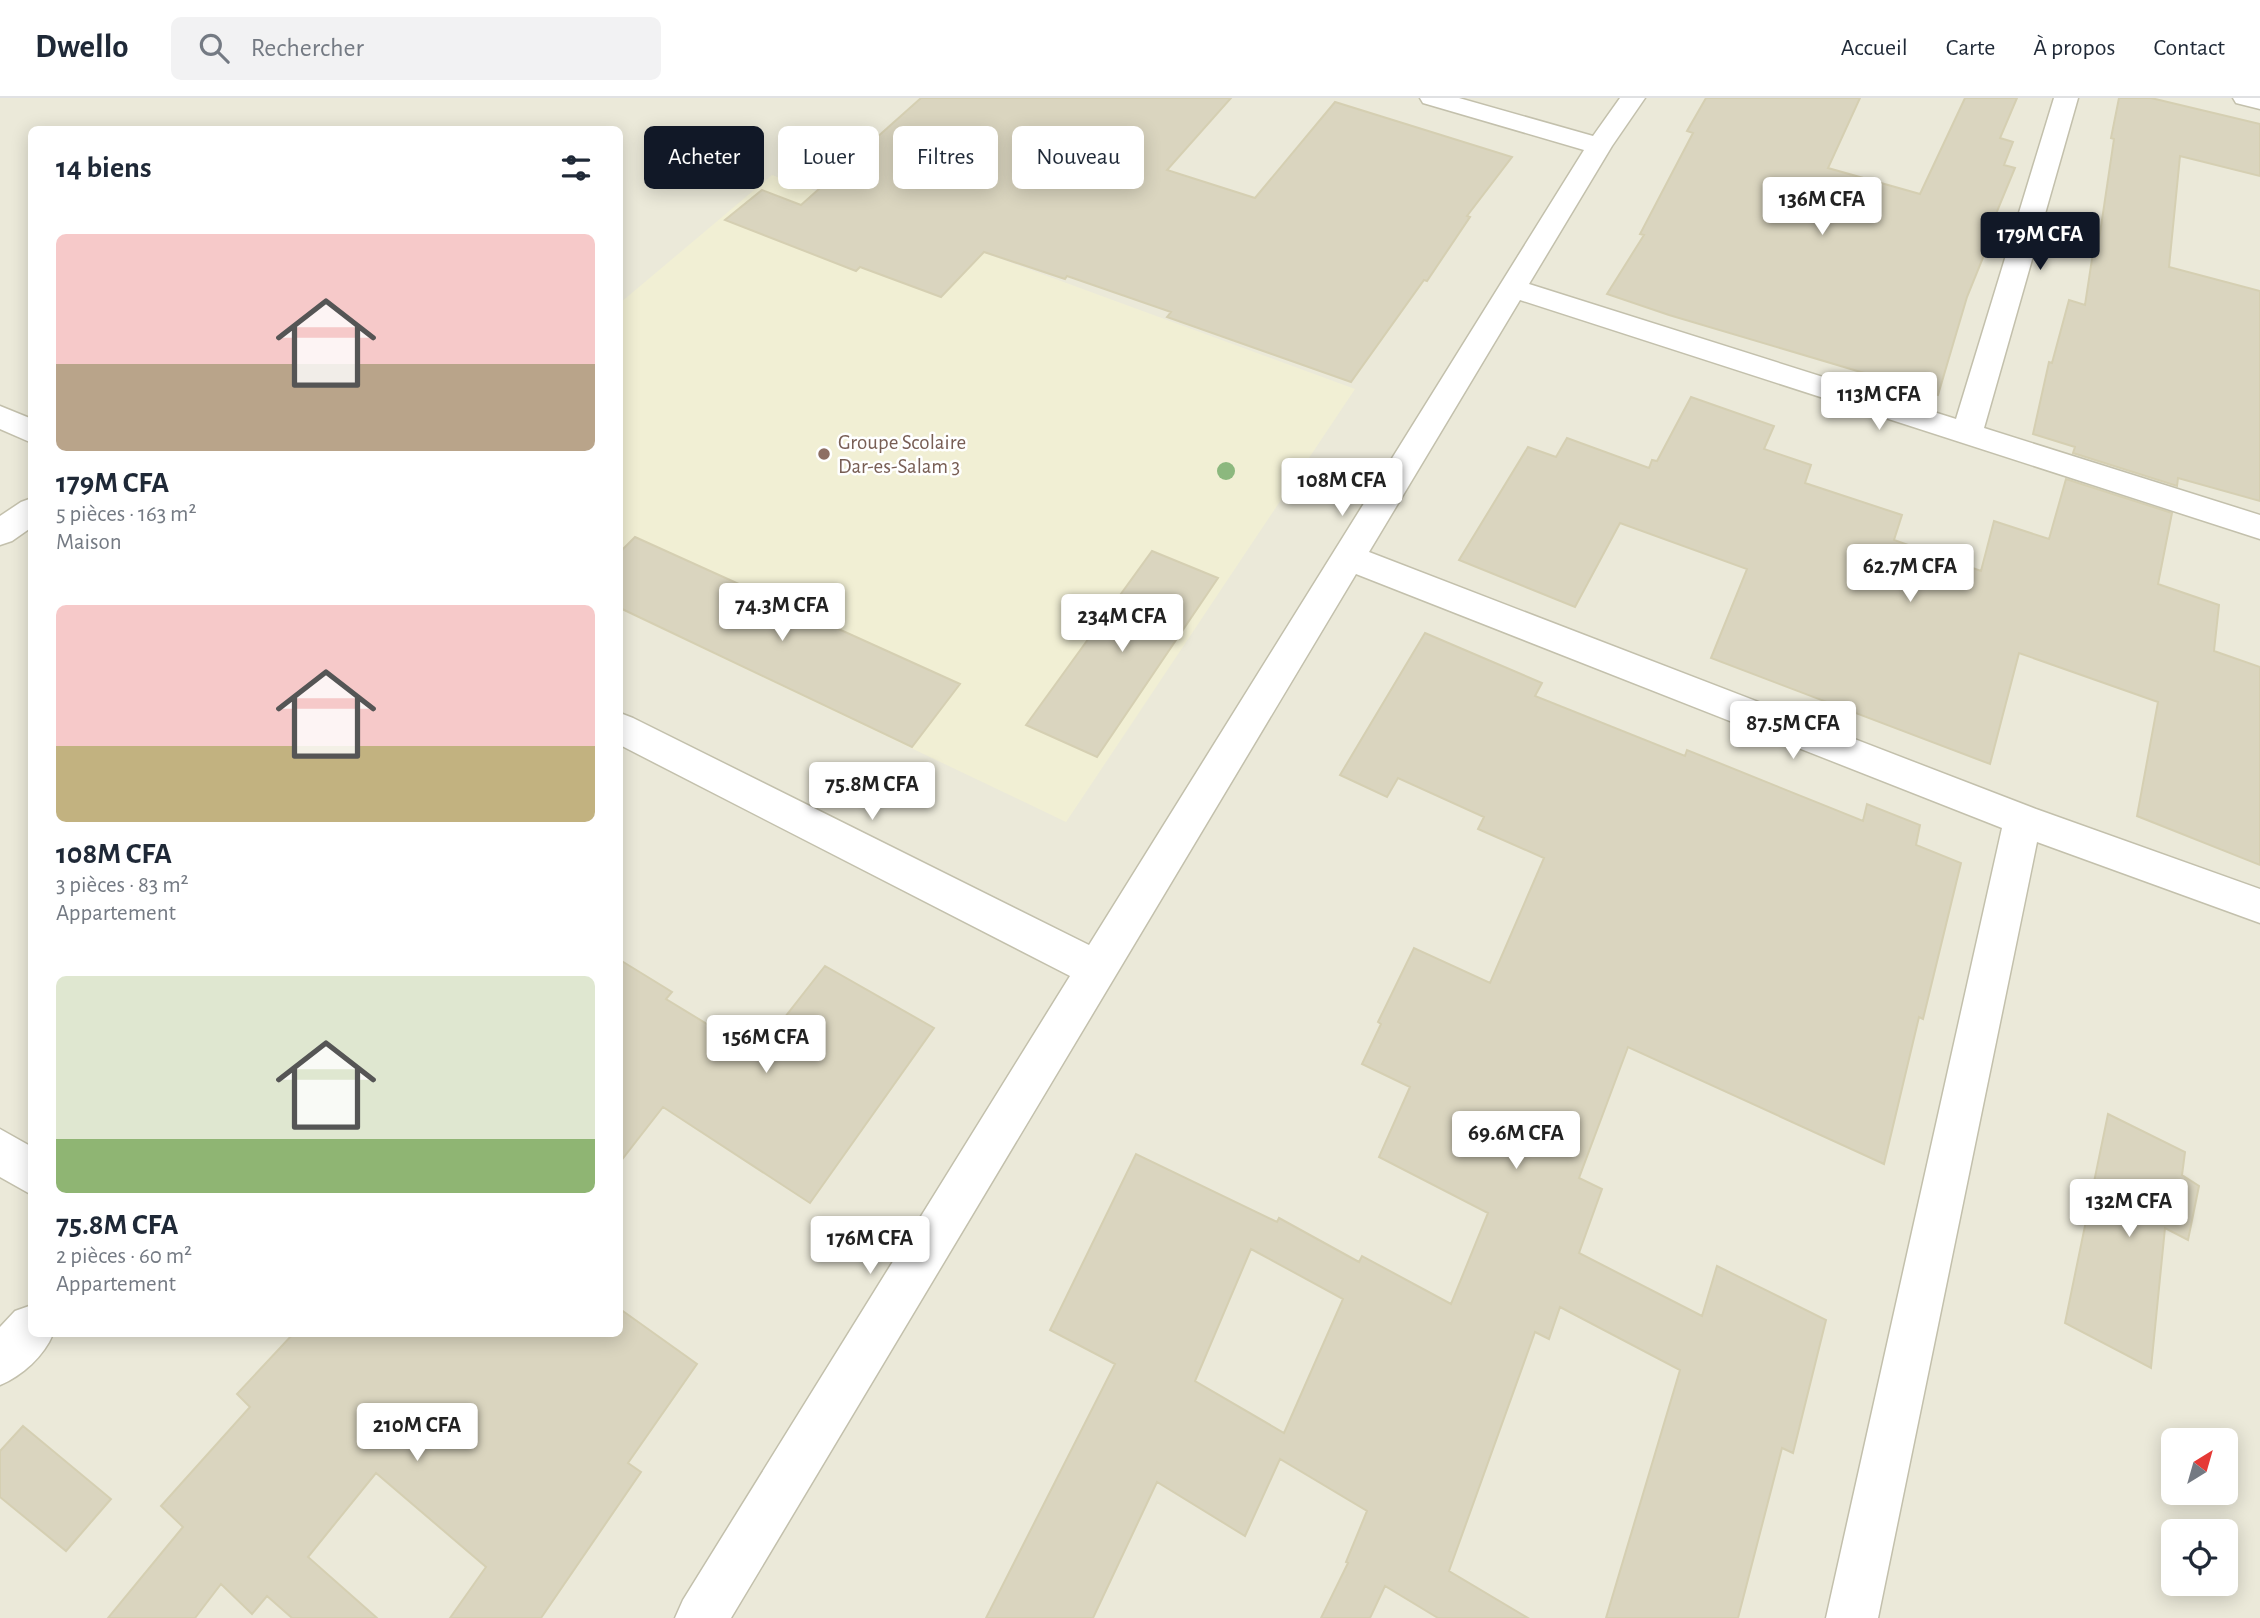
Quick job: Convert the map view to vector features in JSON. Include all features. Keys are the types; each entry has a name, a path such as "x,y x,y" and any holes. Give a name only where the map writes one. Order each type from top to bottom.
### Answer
{"street":[{"path":"1432,98 1600,146"},
{"path":"701,1618 1600,146 1633,98"},
{"path":"1967,433 2066,98"},
{"path":"2245,98 2260,102"},
{"path":"1513,288 2260,527"},
{"path":"0,416 28,430"},
{"path":"0,533 28,513"},
{"path":"1349,558 2023,820 2260,906"},
{"path":"623,730 1097,968"},
{"path":"1852,1618 2023,820"},
{"path":"0,1151 28,1171"},
{"path":"0,1361 28,1332"}],"shaded area":[{"path":"0,98 2260,98 2260,1618 0,1618"},
{"path":"772,175 778,177 778,189 810,189 1355,389 1066,822 623,610 623,300 755,189 764,189 764,182"}],"building":[{"path":"921,98 1231,98 1167,170 1255,198 1335,102 1512,157 1467,216 1470,217 1427,281 1424,280 1351,382 1167,317 1171,312 1067,276 1065,279 984,252 941,297 860,267 856,271 725,220 762,190 801,205 819,189 879,189 879,135"},
{"path":"1706,98 1860,98 1828,168 1920,194 1965,98 2017,98 2000,138 2013,142 2004,165 2015,168 1993,221 1997,223 1967,297 1938,395 1607,294 1644,235 1640,234 1693,133 1687,131"},
{"path":"2119,98 2151,98 2260,124 2260,176 2180,156 2169,267 2260,291 2260,501 2178,478 2177,486 2073,453 2075,447 2033,434 2049,362 2052,363 2069,300 2085,305 2094,246 2098,247 2114,139 2111,138"},
{"path":"1691,397 1774,426 1764,449 1811,465 1805,483 1902,515 1894,540 1981,571 1994,521 2049,539 2066,479 2172,513 2158,584 2219,605 2214,651 2260,667 2260,865 2137,816 2158,702 2019,653 1990,764 1711,658 1747,569 1620,523 1575,607 1459,560 1528,447 1556,457 1567,438 1649,468 1652,460 1657,461"},
{"path":"635,537 960,684 912,747 623,609 623,549"},
{"path":"1152,551 1218,578 1097,757 1026,725"},
{"path":"1425,633 1542,683 1535,696 1685,756 1687,750 1863,821 1867,804 1920,825 1916,845 1961,863 1923,1019 1919,1017 1884,1164 1628,1047 1579,1178 1602,1189 1579,1253 1702,1316 1717,1266 1826,1320 1793,1453 1782,1448 1738,1618 1606,1618 1680,1370 1560,1307 1549,1339 1535,1332 1449,1571 1528,1618 1438,1618 1385,1586 1370,1618 1321,1618 1348,1563 1346,1562 1367,1511 1280,1459 1245,1536 1157,1482 1093,1618 986,1618 1115,1364 1050,1330 1136,1154 1277,1222 1279,1218 1359,1262 1362,1256 1451,1304 1488,1213 1379,1157 1410,1087 1362,1064 1381,1024 1378,1022 1414,948 1490,983 1544,858 1478,829 1484,817 1398,778 1387,797 1340,775","holes":["1251,1249 1343,1299 1284,1433 1195,1381"]},
{"path":"623,962 672,992 666,999 756,1054 825,966 934,1028 810,1203 663,1107 623,1158"},
{"path":"2108,1114 2185,1152 2182,1175 2199,1186 2188,1240 2165,1228 2151,1368 2065,1323"},
{"path":"623,1311 697,1364 628,1463 641,1472 541,1618 450,1618 486,1567 376,1473 308,1557 377,1618 292,1618 267,1596 252,1614 221,1584 195,1618 108,1618 183,1527 161,1506 250,1407 237,1394 290,1337 623,1337"},
{"path":"23,1426 111,1499 66,1551 0,1497 0,1451"}],"place":[{"name":"Groupe Scolaire Dar-es-Salam 3","path":"824,454"}]}
